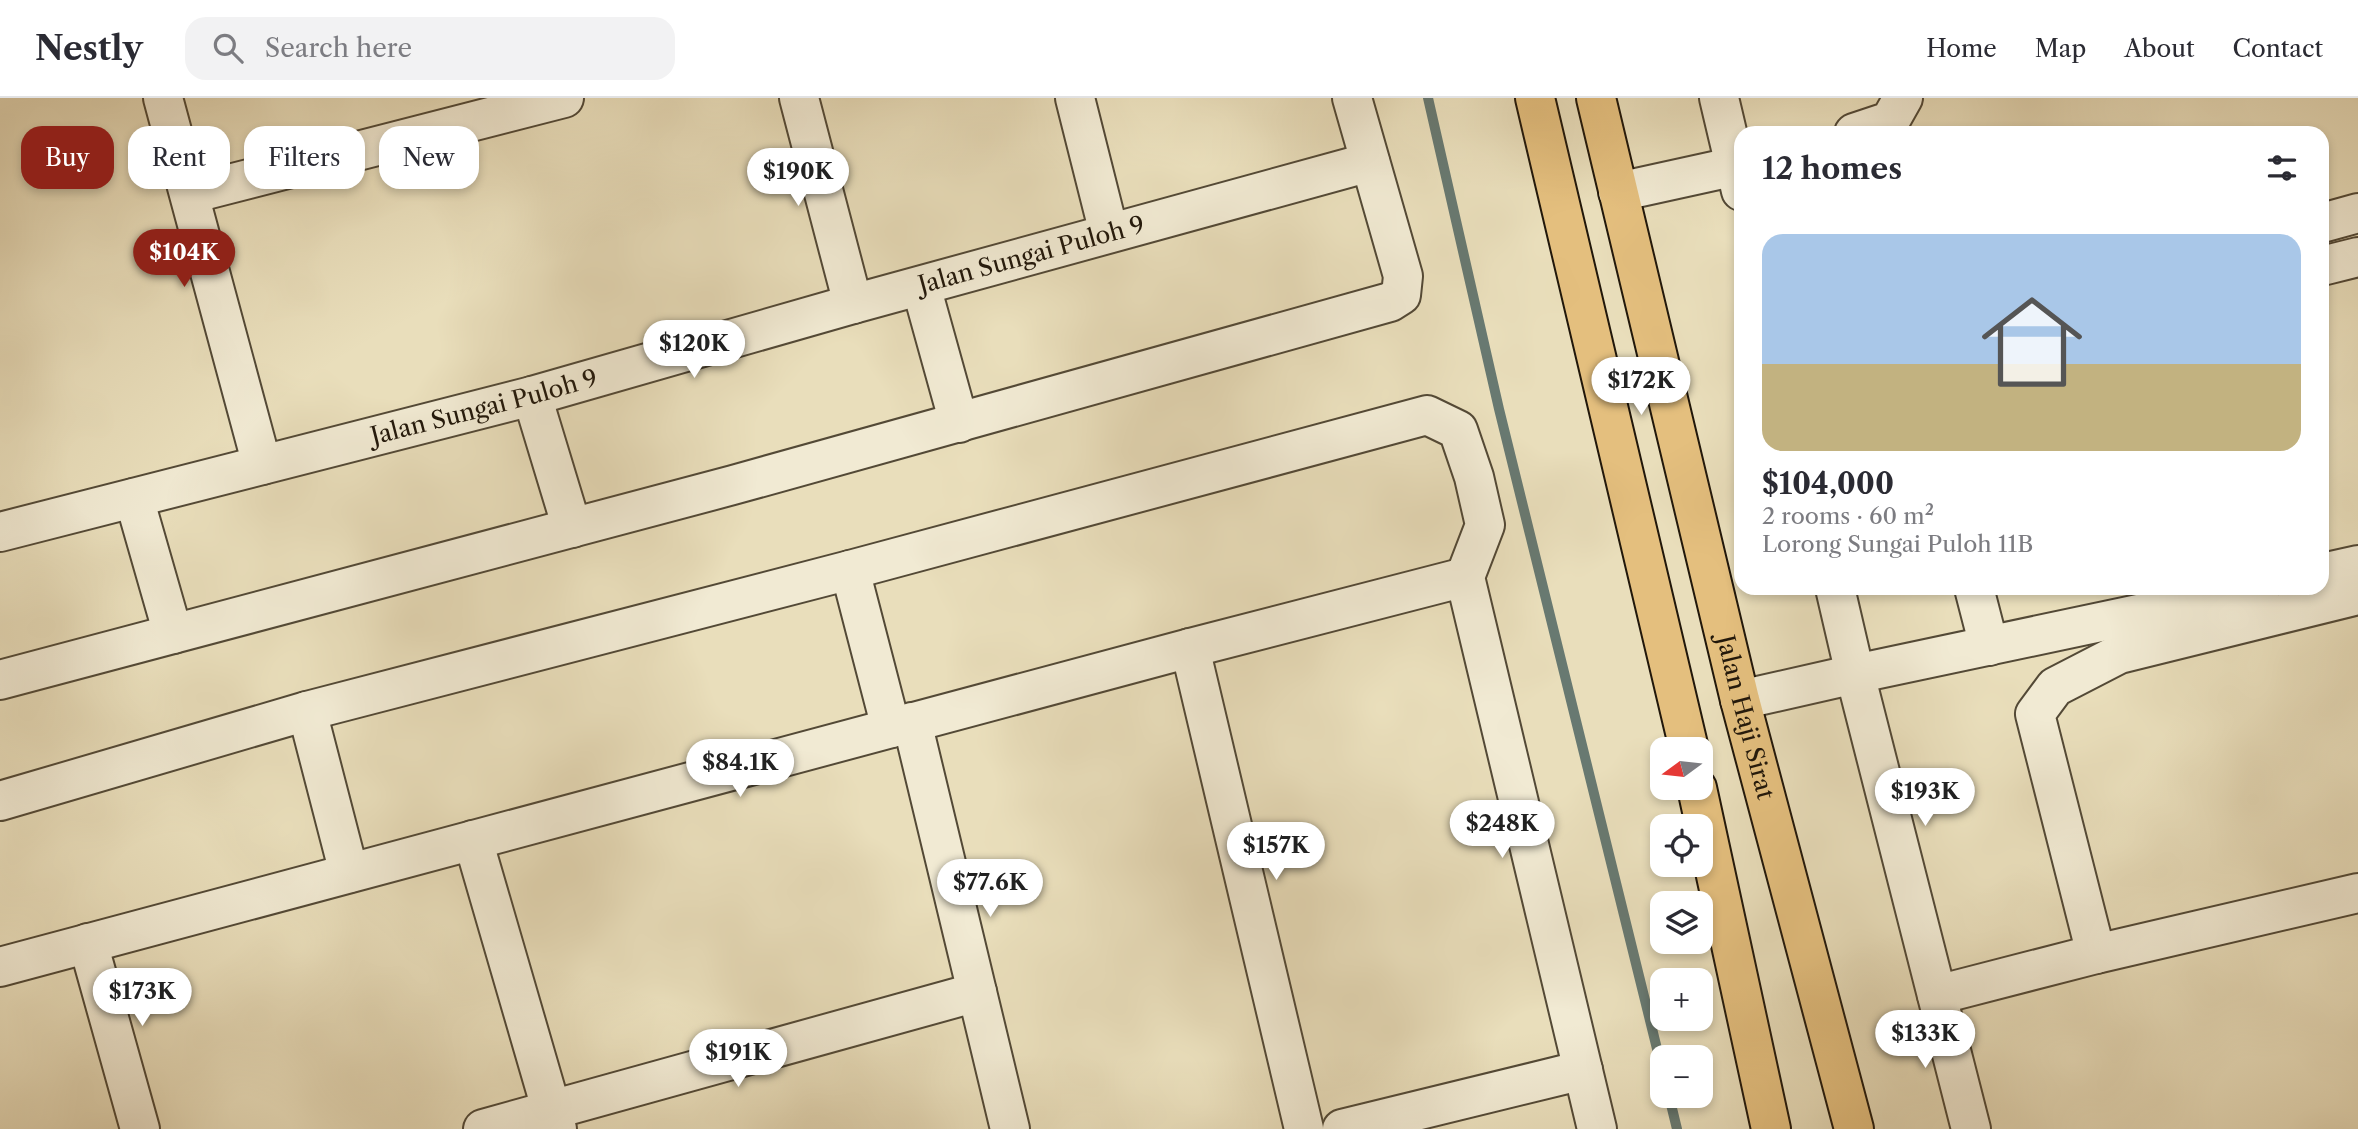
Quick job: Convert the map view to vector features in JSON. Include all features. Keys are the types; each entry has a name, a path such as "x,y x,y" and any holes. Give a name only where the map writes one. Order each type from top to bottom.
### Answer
{"main road":[{"path":"1535,98 1686,737"},
{"name":"Jalan Haji Sirat","path":"1596,98 1740,700 1854,1129"},
{"path":"1700,800 1771,1129"}],"street":[{"path":"163,98 261,465"},
{"path":"190,194 564,98"},
{"path":"799,98 853,304"},
{"path":"1076,98 1109,233"},
{"path":"0,680 572,528 1390,302 1401,295 1403,276 1352,98"},
{"path":"1719,98 1734,155"},
{"path":"1875,126 1890,121 1903,98"},
{"name":"Jalan Sungai Puloh 9","path":"2,524 134,498 532,396 853,304 1370,162"},
{"path":"1618,191 1734,175"},
{"path":"2329,221 2358,213"},
{"path":"2329,264 2358,257"},
{"path":"920,286 958,423"},
{"path":"532,396 572,528"},
{"path":"0,801 307,711 850,570 1427,415 1458,430 1474,477 1485,525 1465,577 1597,1129"},
{"path":"134,498 173,634"},
{"path":"2329,571 2358,565"},
{"path":"850,570 901,725 977,992 1010,1129"},
{"path":"0,967 1190,648 1465,577"},
{"path":"1837,595 1971,1129"},
{"path":"1976,595 1989,646"},
{"path":"1740,700 2228,595"},
{"path":"2096,954 2035,714 2055,687 2119,654 2358,595"},
{"path":"1190,648 1304,1129"},
{"path":"307,711 349,873"},
{"path":"473,840 555,1119"},
{"path":"1937,995 2358,892"},
{"path":"88,943 139,1129"},
{"path":"483,1129 555,1119 977,992"},
{"path":"1342,1129 1583,1070"}],"waterway":[{"path":"1428,98 1499,409 1656,1045"},
{"path":"1672,1108 1677,1129"}]}
